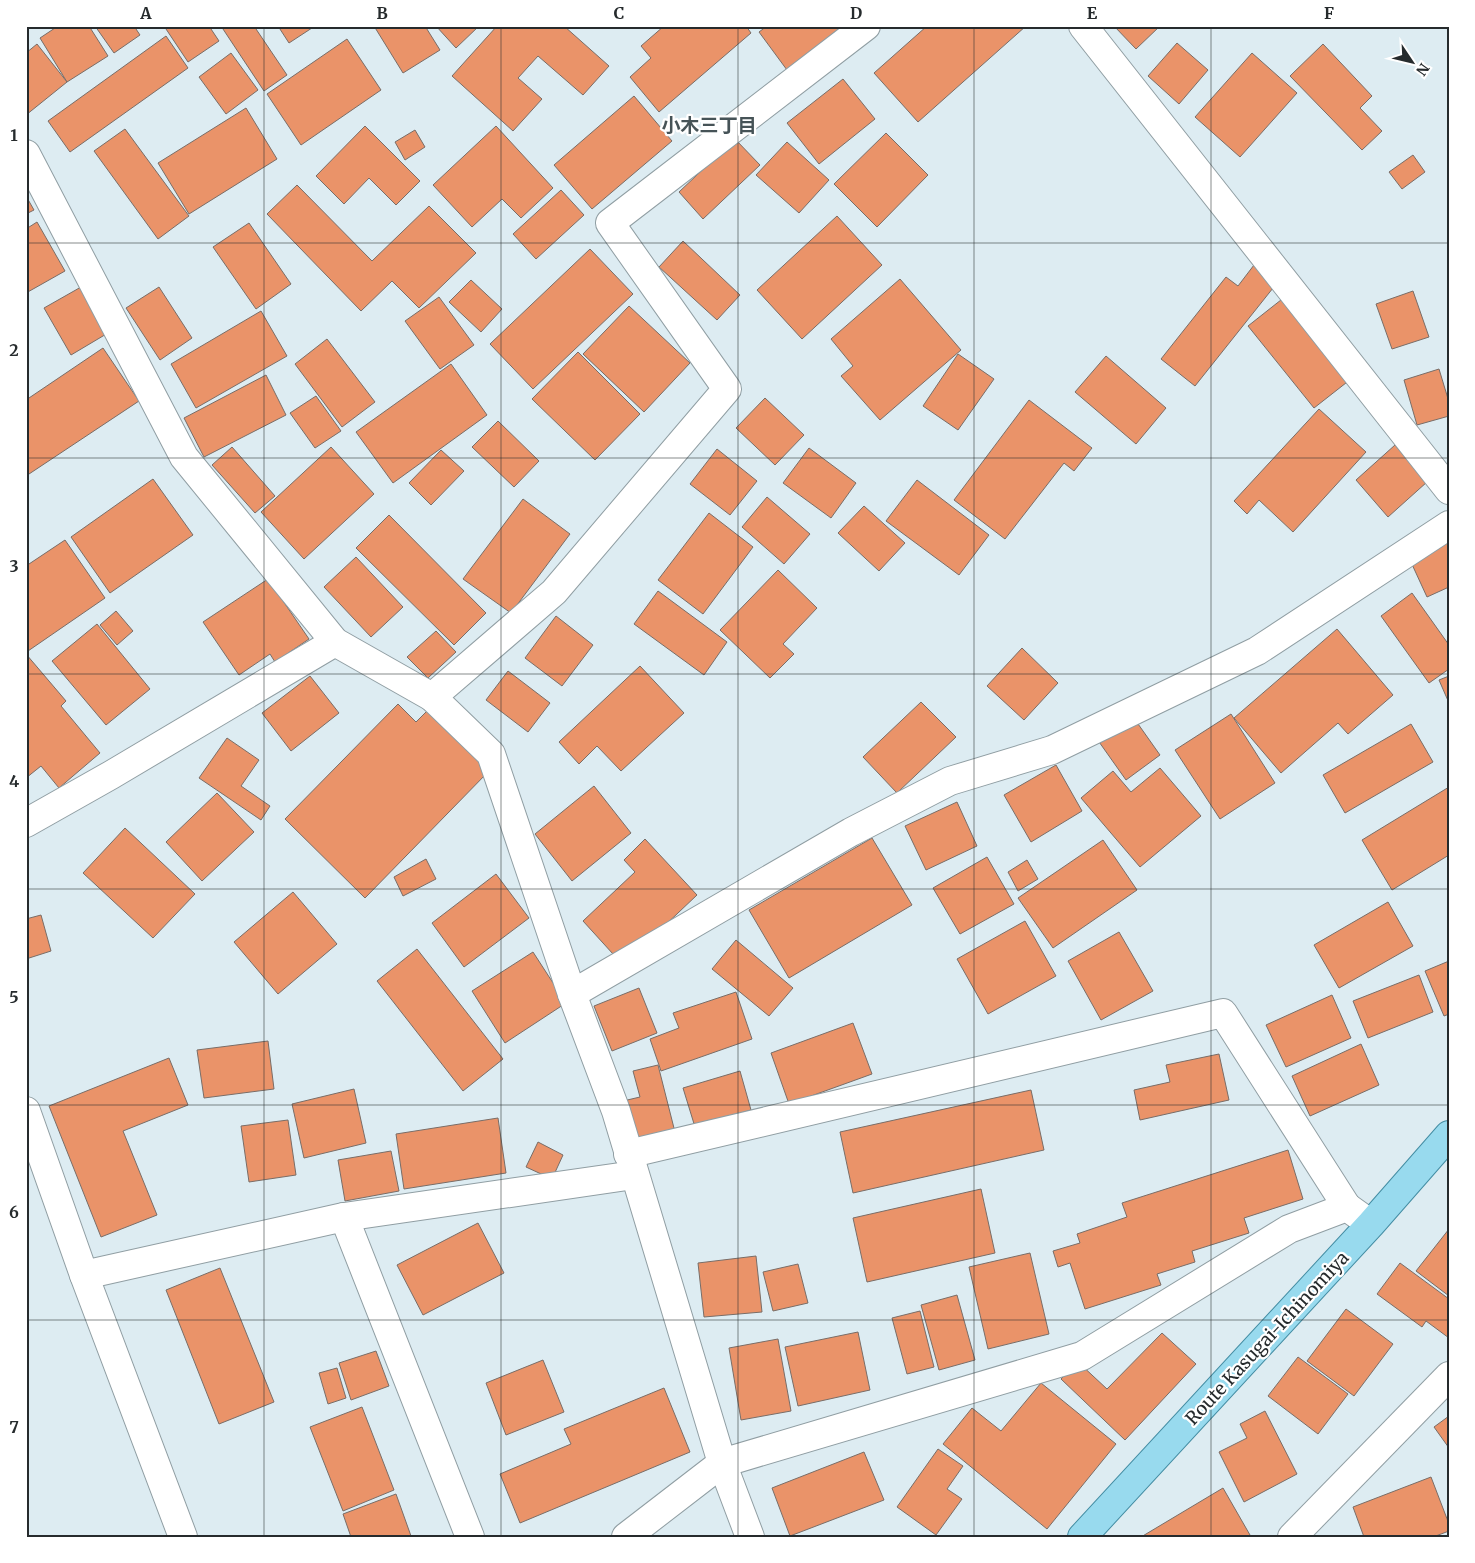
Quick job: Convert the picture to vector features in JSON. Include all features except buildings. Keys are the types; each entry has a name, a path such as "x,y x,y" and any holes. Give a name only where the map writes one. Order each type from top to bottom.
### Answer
{"main road":[{"name":"Route Kasugai-Ichinomiya","path":"1082,1537 1372,1224 1449,1136"}],"street":[{"path":"432,697 554,592 727,389 610,223 866,26"},
{"path":"1083,26 1449,490"},
{"path":"26,154 184,457 335,642 432,697 491,754 572,994 616,1112 722,1463 750,1537"},
{"path":"572,994 851,832 950,782 1052,750 1257,651 1449,525"},
{"path":"26,823 111,775 335,642"},
{"path":"84,1275 344,1217 631,1164 1223,1013 1347,1207 1372,1224"},
{"path":"26,1111 84,1275 183,1537"},
{"path":"626,1537 722,1463 1082,1356 1289,1229 1347,1207"},
{"path":"344,1217 470,1537"},
{"path":"1292,1537 1449,1376"}],"district":[{"name":"小木三丁目","path":"709,125"}]}
